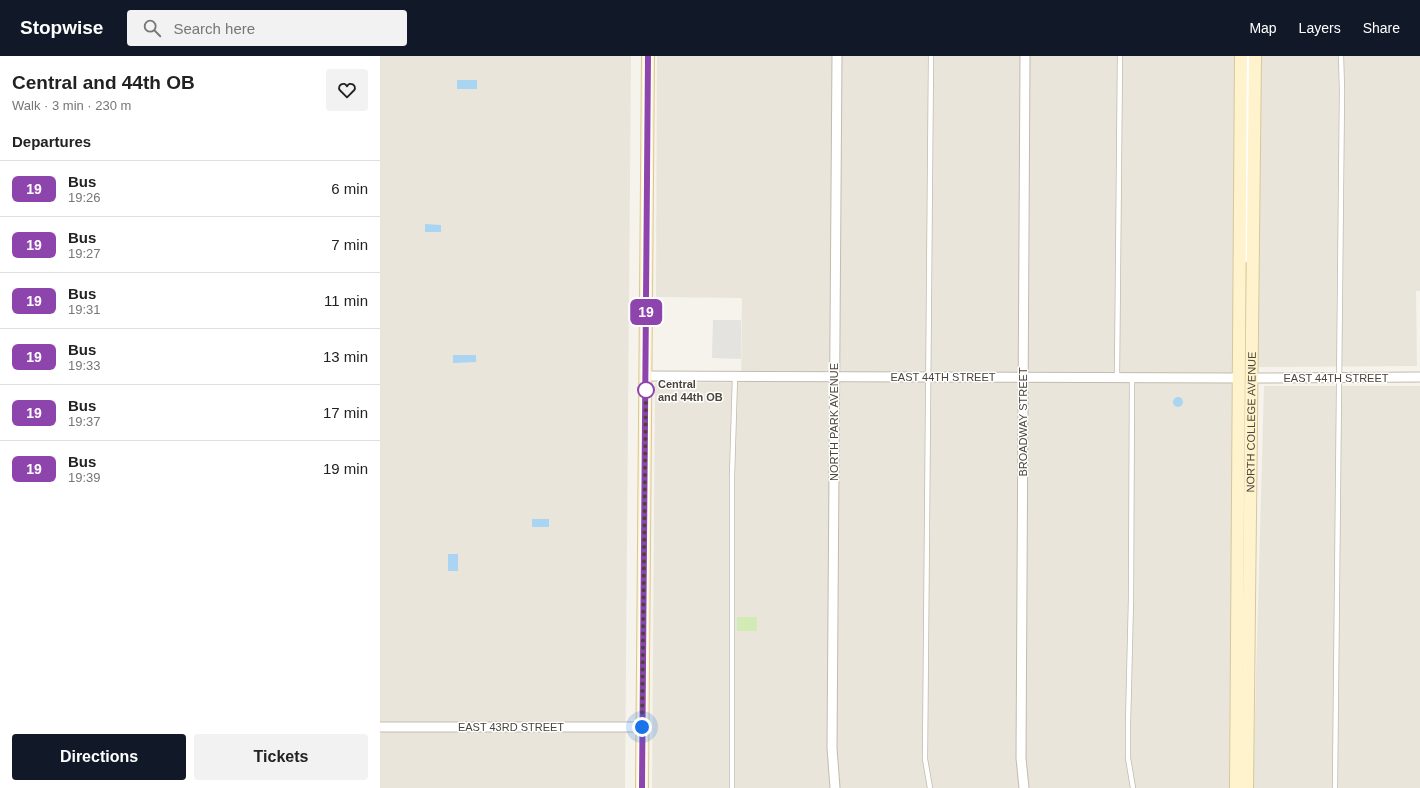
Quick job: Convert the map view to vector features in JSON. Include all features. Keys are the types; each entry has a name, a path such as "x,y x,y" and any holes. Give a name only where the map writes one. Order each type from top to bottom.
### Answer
{"main road":[{"path":"642,788 648,56"},
{"name":"NORTH COLLEGE AVENUE","path":"1236,788 1240,56"},
{"name":"NORTH COLLEGE AVENUE","path":"1247,788 1255,56"}],"street":[{"name":"NORTH PARK AVENUE","path":"835,788 832,748 837,56"},
{"name":"BROADWAY STREET","path":"1024,788 1021,763 1025,56"},
{"name":"EAST 44TH STREET","path":"646,376 1239,378"},
{"name":"EAST 44TH STREET","path":"1252,378 1420,377"},
{"name":"EAST 43RD STREET","path":"380,727 642,727"}],"lane":[{"path":"930,788 925,759 931,56"},
{"path":"1117,377 1120,56"},
{"name":"NORTH COLLEGE AVENUE","path":"1241,788 1248,56"},
{"path":"1335,788 1342,90 1341,56"},
{"path":"732,788 732,476 735,376"},
{"path":"1132,377 1131,599 1128,758 1133,788"}],"shaded area":[{"path":"380,56 631,56 625,788 380,788"},
{"path":"657,56 1236,56 1229,788 652,788 655,383 741,382 742,298 656,297"},
{"path":"1261,56 1420,56 1420,291 1416,291 1417,366 1258,367"},
{"path":"713,320 741,320 741,359 712,358"},
{"path":"1264,386 1420,386 1420,788 1253,788"}],"green space":[{"path":"737,617 757,617 757,631 737,631"}],"water":[{"path":"457,80 477,80 477,89 457,89"},
{"path":"425,224 441,225 441,232 425,232"},
{"path":"453,355 476,355 476,362 453,363"},
{"path":"1176,397 1180,397 1182,398 1182,406 1176,407 1173,404 1173,400"},
{"path":"532,519 549,519 549,527 532,527"},
{"path":"448,554 458,554 458,571 448,571"}],"bus line":[{"name":"19","path":"642,788 648,56"}],"place":[{"name":"Central and 44th OB","path":"646,390"}],"route":[{"path":"642,727 646,387 646,390"}]}
